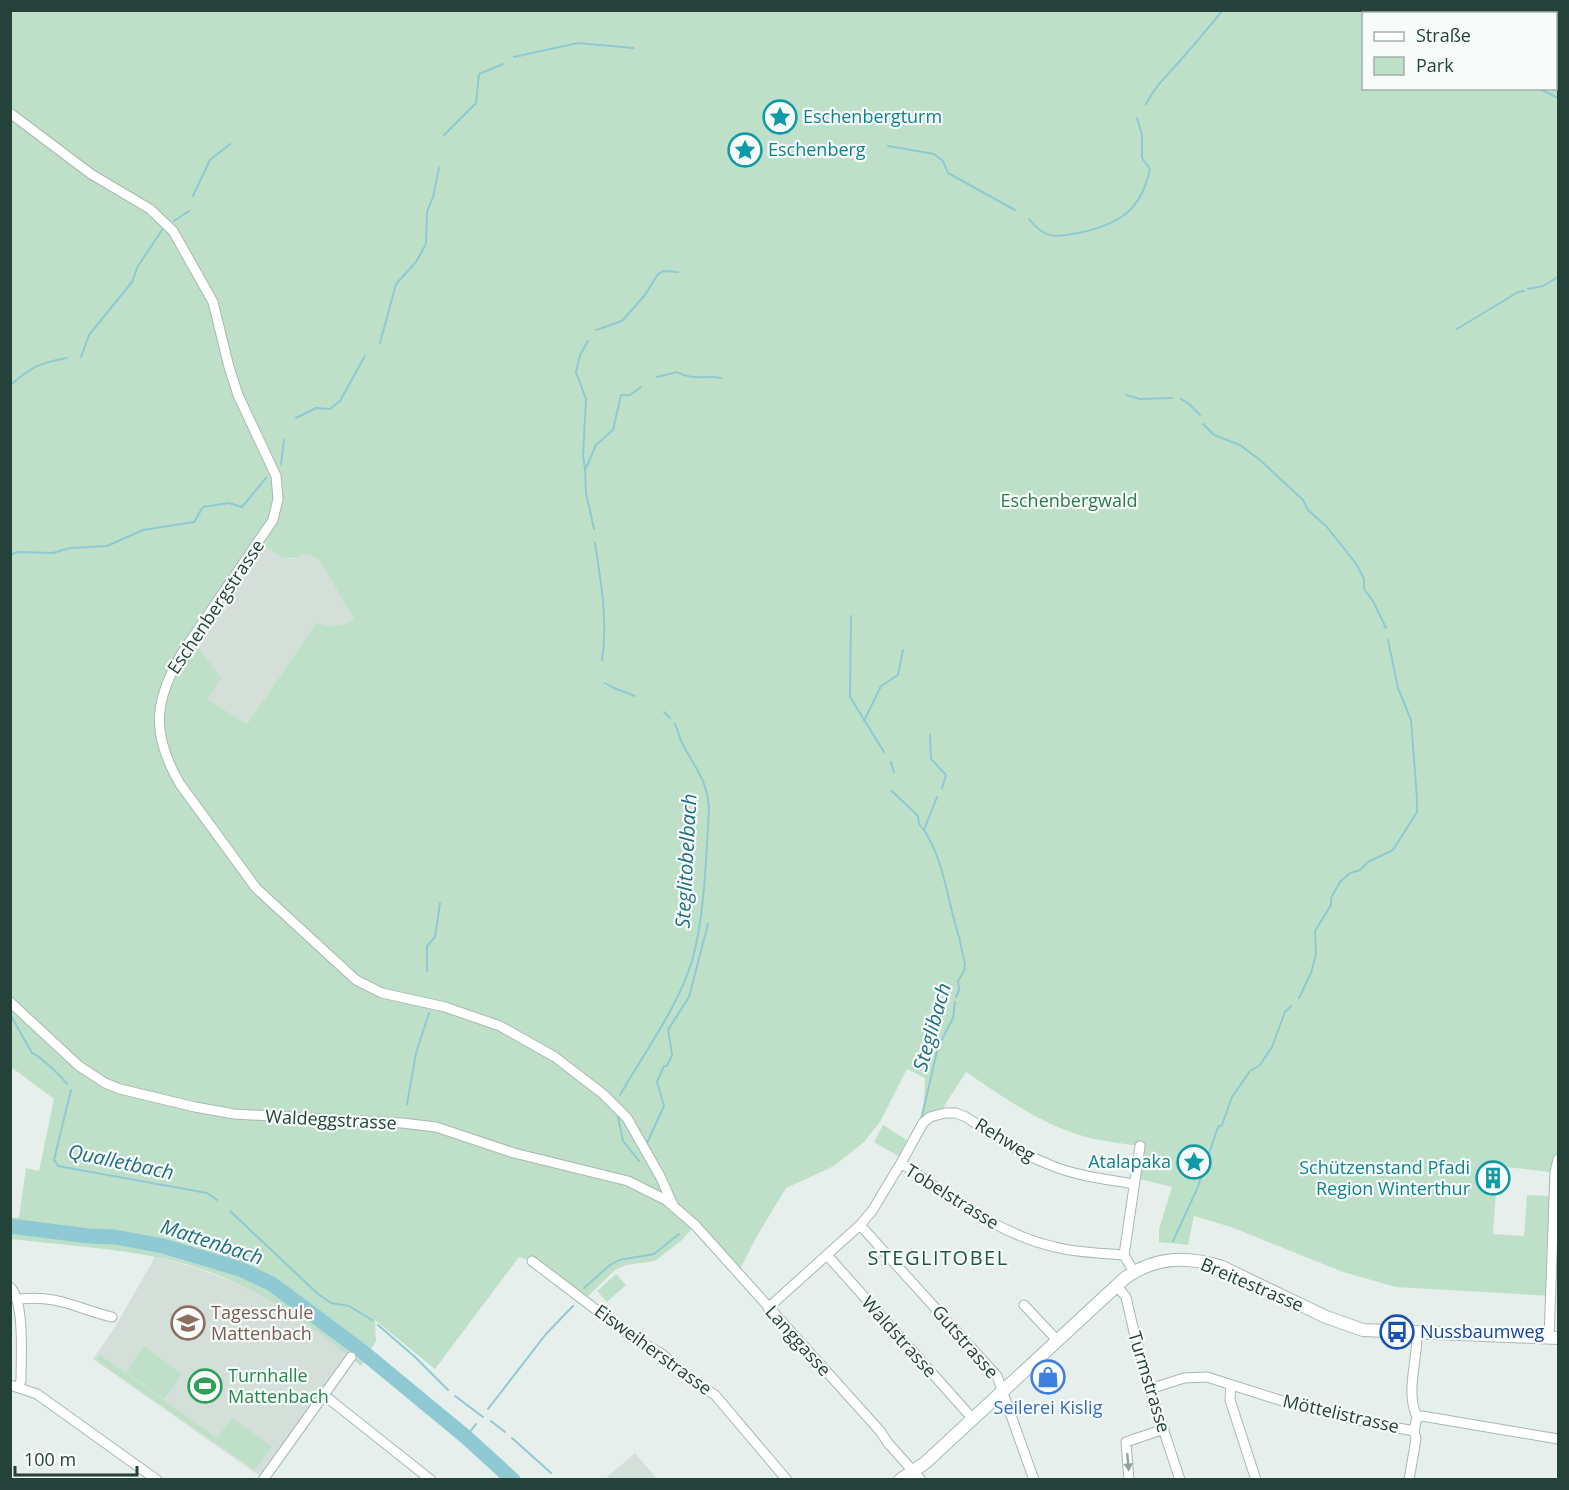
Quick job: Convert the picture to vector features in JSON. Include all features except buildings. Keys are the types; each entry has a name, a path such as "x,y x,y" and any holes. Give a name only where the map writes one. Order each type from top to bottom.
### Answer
{"main road":[{"name":"Breitestrasse","path":"900,1479 917,1476 1003,1389 1117,1286 1134,1272 1149,1264 1182,1259 1206,1262 1222,1267 1346,1325 1363,1330 1554,1338"}],"street":[{"name":"Eschenbergstrasse","path":"10,113 91,174 150,209 170,227 213,302 238,395 276,476 278,499 273,520 184,650 163,691 160,717 161,735 168,759 180,784 256,888 360,983 382,993 445,1007 500,1026 555,1057 603,1094 627,1118 673,1204"},
{"name":"Waldeggstrasse","path":"10,1002 79,1066 105,1083 126,1091 234,1114 402,1123 436,1127 508,1152 621,1179 673,1204"},
{"name":"Rehweg","path":"901,1163 922,1123 939,1114 956,1113 1049,1165 1078,1174 1134,1184"},
{"path":"1134,1272 1124,1255 1140,1146"},
{"path":"1554,1338 1555,1172 1558,1160"},
{"name":"Tobelstrasse","path":"768,1308 860,1225 876,1206 901,1163 976,1214 1022,1237 1054,1247 1082,1252 1124,1255"},
{"name":"Langgasse","path":"673,1204 695,1225 880,1431 917,1476"},
{"name":"Gutstrasse","path":"860,1225 997,1376 1034,1479"},
{"name":"Waldstrasse","path":"827,1255 972,1418"},
{"name":"Eisweiherstrasse","path":"531,1261 632,1337 662,1354 688,1377 715,1395 787,1479"},
{"name":"Turmstrasse","path":"1117,1286 1126,1298 1150,1389 1180,1479"},
{"path":"10,1287 19,1299 21,1380 15,1386 37,1394 157,1479"},
{"path":"19,1299 59,1300 112,1317"},
{"path":"1024,1305 1057,1340"},
{"path":"1417,1417 1414,1411 1412,1383 1418,1332"},
{"path":"263,1479 351,1357"},
{"name":"Möttelistrasse","path":"1150,1389 1197,1376 1298,1406 1414,1431 1417,1417 1422,1416 1558,1439"},
{"path":"1231,1385 1230,1400 1256,1479"},
{"path":"324,1395 431,1479"},
{"path":"1129,1479 1126,1442 1164,1429"},
{"path":"1409,1479 1416,1439 1414,1431"}],"shaded area":[{"path":"263,546 285,558 292,559 307,552 319,560 354,619 343,626 327,627 317,622 247,724 208,699 220,678 196,644"},
{"path":"155,1257 193,1267 244,1286 308,1324 351,1357 264,1479 93,1359 115,1327"},
{"path":"635,1453 657,1479 605,1479"}],"green space":[{"name":"Eschenbergwald","path":"11,11 1558,11 1558,1173 1498,1166 1493,1234 1524,1236 1527,1195 1554,1196 1558,1182 1558,1259 1553,1259 1551,1296 1396,1287 1343,1272 1231,1227 1194,1216 1188,1245 1159,1242 1159,1229 1172,1187 1136,1178 1140,1146 1094,1139 1059,1128 1027,1112 966,1072 939,1114 923,1123 925,1078 907,1069 880,1122 864,1142 834,1166 786,1188 738,1273 695,1225 682,1240 655,1261 626,1265 615,1270 584,1300 532,1261 519,1257 435,1369 375,1320 376,1341 361,1366 322,1335 282,1308 261,1295 216,1274 148,1256 11,1239 11,1217 19,1218 26,1168 39,1171 54,1099 11,1067","holes":["263,546 284,557 293,558 307,553 319,560 354,619 336,626 327,626 317,622 247,724 208,699 221,678 196,644"]},
{"path":"883,1125 907,1140 898,1156 874,1142"},
{"path":"616,1274 626,1285 607,1302 597,1291"},
{"path":"144,1346 182,1374 164,1399 126,1372"},
{"path":"100,1355 217,1438 232,1418 272,1446 255,1470 215,1442 217,1439 214,1442 96,1360"}],"waterway":[{"path":"1146,104 1159,84 1223,10"},
{"path":"514,57 578,43 633,48"},
{"name":"Qualletbach","path":"444,135 476,103 479,74 503,64"},
{"path":"1542,90 1558,98"},
{"path":"1029,219 1041,231 1059,236 1083,232 1108,224 1119,219 1135,205 1150,169 1142,158 1142,135 1137,118"},
{"path":"193,196 210,160 230,144"},
{"path":"888,146 934,154 943,161 948,173 1015,210"},
{"name":"Qualletbach","path":"380,343 396,284 416,262 426,244 427,212 433,197 439,168"},
{"path":"174,221 189,211"},
{"path":"81,357 89,335 132,282 138,266 162,230"},
{"path":"596,330 622,321 645,295 658,274 664,271 678,272"},
{"path":"1528,289 1543,286 1558,277"},
{"path":"1457,329 1518,292 1524,291"},
{"path":"588,341 580,355 576,372 586,399 583,456 586,493 594,529"},
{"name":"Qualletbach","path":"296,418 316,408 330,409 340,401 365,356"},
{"path":"12,384 37,366 67,358"},
{"path":"657,377 677,372 693,377 721,378"},
{"path":"586,468 596,445 613,430 621,395 630,395 641,387"},
{"path":"1126,395 1140,399 1172,398"},
{"path":"1181,399 1200,415"},
{"path":"1203,424 1214,435 1240,445 1260,460 1303,500 1308,510 1327,527 1357,565 1364,579 1364,589 1373,601 1386,628"},
{"name":"Qualletbach","path":"281,464 284,440"},
{"name":"Qualletbach","path":"10,555 17,552 53,553 70,548 107,546 143,530 194,522 203,507 229,503 242,507 266,478"},
{"path":"595,543 604,616 602,660"},
{"path":"851,616 850,697 884,752"},
{"path":"1299,998 1311,973 1316,954 1315,931 1331,905 1331,898 1340,882 1350,873 1360,870 1368,862 1393,850 1417,812 1411,720 1398,688 1388,640"},
{"path":"864,721 881,686 898,675 903,650"},
{"path":"605,683 635,696"},
{"path":"664,712 670,718"},
{"name":"Steglitobelbach","path":"620,1095 660,1030 678,995 692,961 700,925 706,866 708,799 703,782 682,743 675,724"},
{"path":"930,735 931,759 946,775 942,788"},
{"path":"891,762 894,772"},
{"path":"892,791 918,816 919,824 923,829"},
{"name":"Steglibach","path":"937,797 924,830 942,870 960,940"},
{"path":"427,971 427,946 435,937 440,903"},
{"path":"668,1030 689,997 708,924"},
{"name":"Steglibach","path":"956,997 959,990 958,981 965,964 960,942"},
{"name":"Steglibach","path":"921,1120 938,1047 953,1018 955,1002"},
{"path":"1173,1241 1197,1189 1218,1127 1222,1125 1232,1097 1250,1071 1260,1065 1272,1047 1285,1012 1291,1006"},
{"path":"407,1104 416,1053 429,1013"},
{"name":"Qualletbach","path":"10,1014 32,1053 51,1067 67,1084"},
{"path":"647,1143 664,1106 657,1082 672,1055 668,1029"},
{"name":"Qualletbach","path":"71,1090 54,1160 58,1166 207,1193 217,1200"},
{"name":"Steglitobelbach","path":"618,1117 623,1141 639,1161"},
{"name":"Qualletbach","path":"230,1211 318,1294 331,1303 349,1306 372,1320"},
{"name":"Mattenbach","path":"10,1226 115,1237 163,1246 240,1269 272,1284 363,1352 466,1437 513,1480"},
{"path":"584,1288 610,1265 619,1260 654,1254 679,1234"},
{"path":"488,1409 546,1334 573,1306"},
{"name":"Qualletbach","path":"378,1325 448,1390"},
{"name":"Qualletbach","path":"455,1396 483,1417"},
{"name":"Qualletbach","path":"491,1421 505,1432"},
{"path":"466,1437 476,1424"},
{"name":"Qualletbach","path":"512,1438 551,1473"}],"place":[{"name":"Eschenbergturm","path":"780,117"},
{"name":"Eschenberg","path":"745,150"},
{"name":"Atalapaka","path":"1194,1162"},
{"name":"Schützenstand Pfadi Region Winterthur","path":"1493,1178"},
{"name":"Tagesschule Mattenbach","path":"188,1323"},
{"name":"Nussbaumweg","path":"1397,1332"},
{"name":"Seilerei Kislig","path":"1048,1377"},
{"name":"Turnhalle Mattenbach","path":"205,1386"}],"district":[{"name":"STEGLITOBEL","path":"938,1258"}]}
